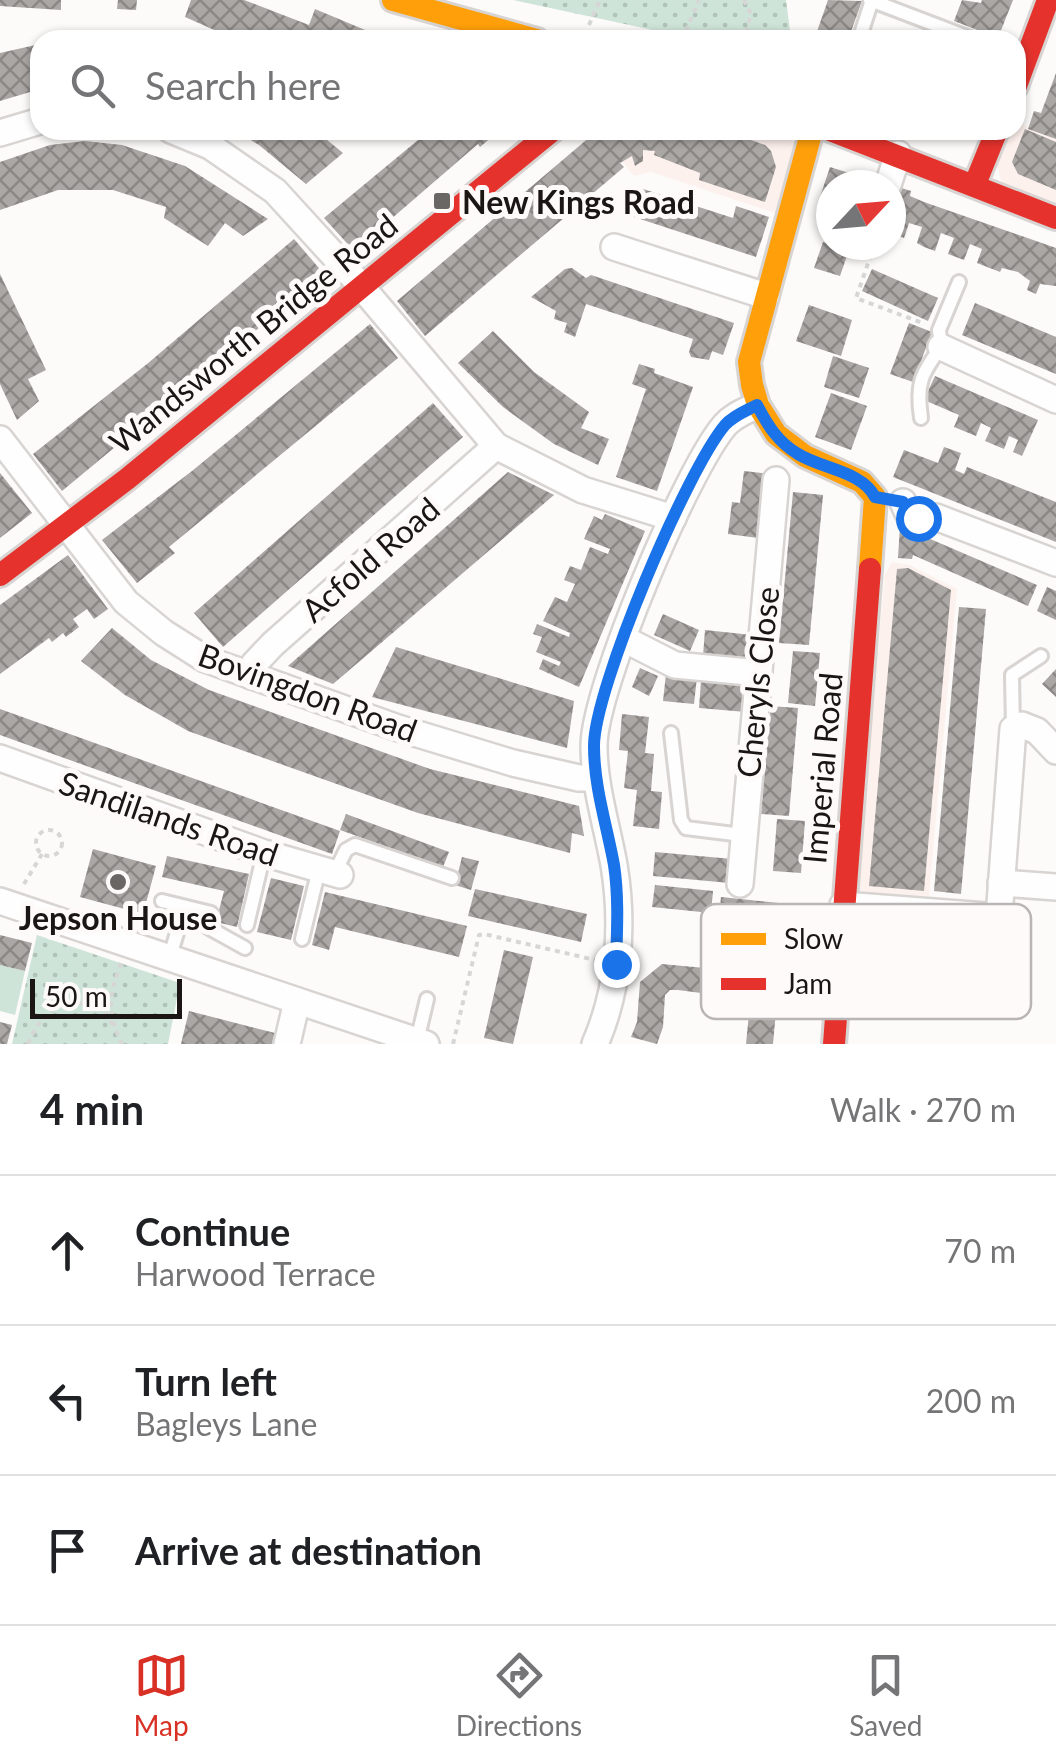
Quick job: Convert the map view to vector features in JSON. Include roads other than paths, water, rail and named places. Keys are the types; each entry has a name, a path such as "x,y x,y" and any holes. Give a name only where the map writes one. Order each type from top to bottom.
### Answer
{"main road":[{"path":"393,0 499,30"},
{"path":"1026,46 1048,0"},
{"name":"Wandsworth Bridge Road","path":"0,575 65,527 538,140"},
{"path":"809,140 749,362 751,385 757,405 775,436 794,452 864,482 875,497"},
{"path":"858,140 1056,218"},
{"path":"976,184 993,140"},
{"name":"Imperial Road","path":"843,904 875,497"},
{"name":"Imperial Road","path":"834,1044 836,1019"}],"street":[{"path":"0,133 30,124"},
{"path":"195,140 275,191 496,446 583,490 673,518"},
{"path":"893,170 898,154"},
{"path":"614,247 766,296"},
{"path":"940,338 1056,400"},
{"path":"599,1043 616,964 614,869 596,778 594,742 606,682 673,518 710,445 726,424 757,405"},
{"name":"Bovingdon Road","path":"0,439 126,602 164,634 206,659 398,728 513,763 578,778 596,778"},
{"name":"Acfold Road","path":"250,676 254,664 273,644 496,446"},
{"name":"Cheryls Close","path":"740,884 776,480"},
{"path":"875,497 903,502 908,513 926,522 936,518 1056,563"},
{"path":"624,638 675,665 759,674"},
{"path":"1000,904 1012,729 1022,725 1037,731 1056,752"},
{"name":"Sandilands Road","path":"0,758 264,853 331,873"},
{"path":"1001,883 1056,887"},
{"path":"0,902 422,1043"},
{"path":"287,1044 297,1001"}],"lane":[{"path":"862,30 871,0 933,30"},
{"path":"921,418 917,393 920,382 960,282"},
{"path":"1012,729 1012,675 1042,656"},
{"path":"670,733 681,820 686,828 742,835"},
{"path":"302,939 331,873 346,850 355,845 452,878"},
{"path":"248,925 264,853"},
{"path":"162,902 211,913 209,928 245,948"},
{"path":"169,959 184,907"},
{"path":"422,1043 427,1000"}],"place":[{"name":"New Kings Road","path":"442,201"},
{"name":"Jepson House","path":"118,882"}]}
